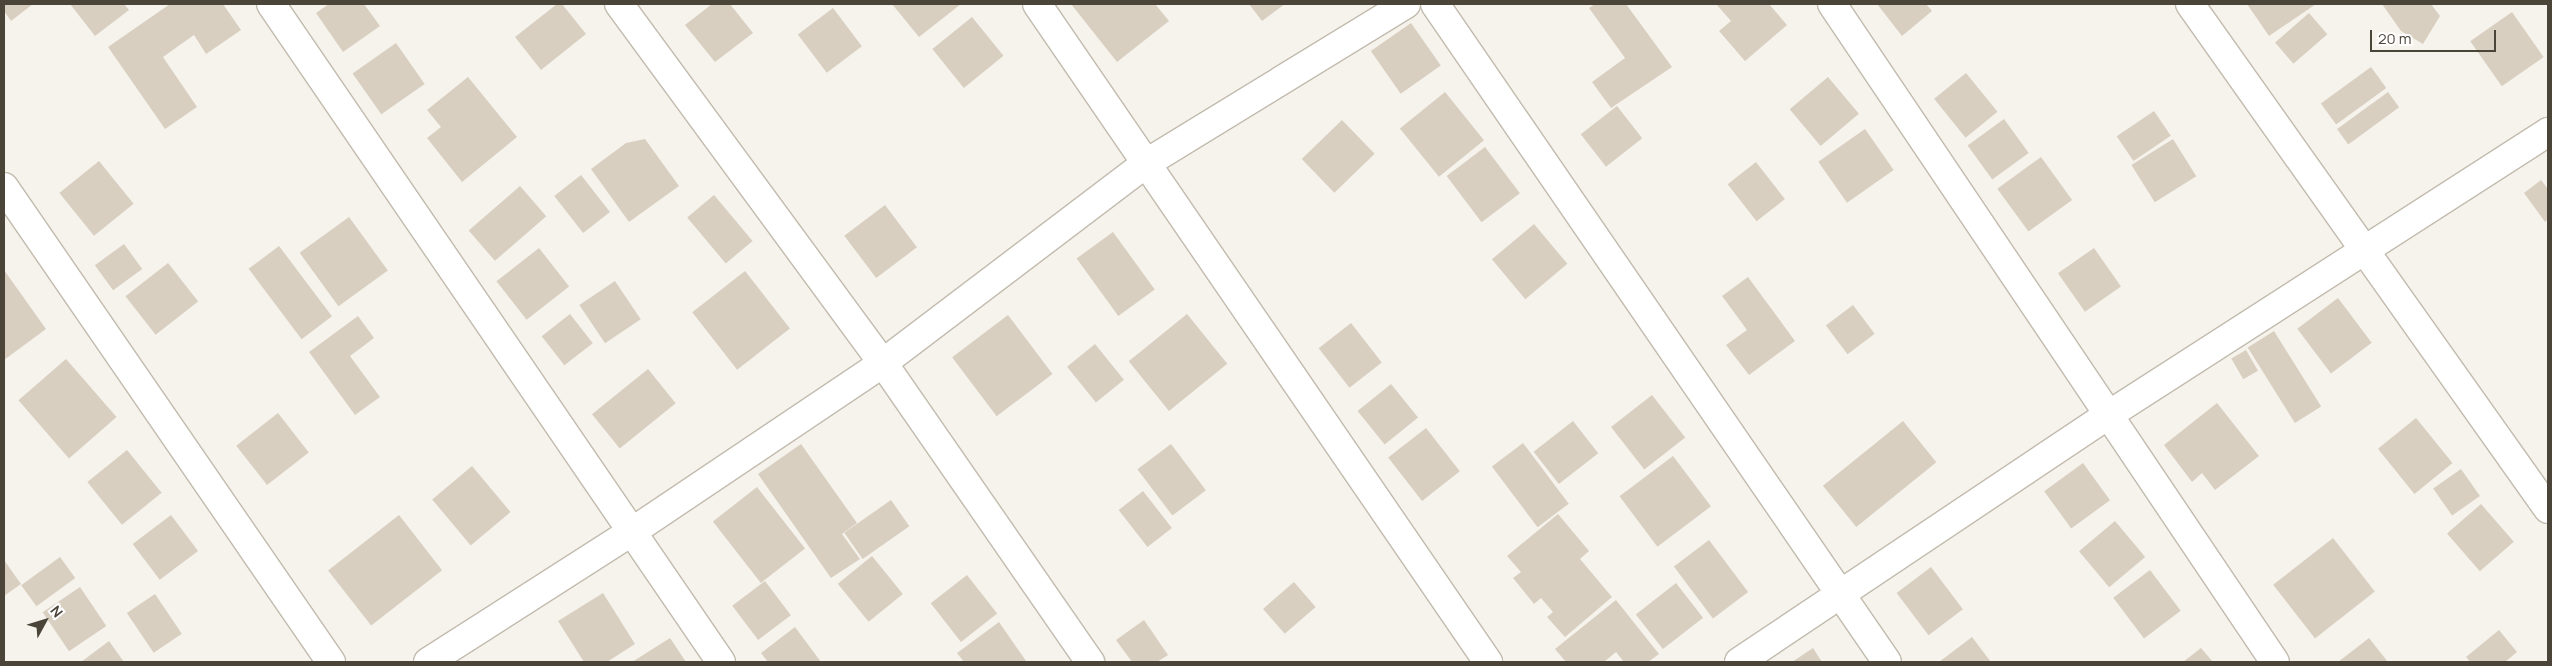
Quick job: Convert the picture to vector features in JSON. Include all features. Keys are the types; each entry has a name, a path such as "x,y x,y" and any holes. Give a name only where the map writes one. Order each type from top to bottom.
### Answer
{"street":[{"path":"271,4 721,662"},
{"path":"619,4 883,363 1090,662"},
{"path":"1037,4 1488,662"},
{"path":"428,662 633,531 883,363 1145,164 1406,4"},
{"path":"1435,4 1887,662"},
{"path":"1832,4 2107,416 2275,662"},
{"path":"2190,4 2363,251 2548,509"},
{"path":"1739,662 2107,416 2548,132"},
{"path":"4,187 331,662"}],"building":[{"path":"4,4 33,4 11,21 4,11"},
{"path":"70,4 124,4 129,10 95,36"},
{"path":"170,4 223,4 241,30 206,54 194,35 163,57 197,107 165,129 108,47"},
{"path":"329,4 364,4 380,26 343,52 316,13"},
{"path":"557,4 562,4 586,34 541,70 515,37"},
{"path":"712,4 730,4 753,33 715,62 685,25"},
{"path":"892,4 961,4 919,37"},
{"path":"1071,4 1155,4 1169,21 1117,62"},
{"path":"1249,4 1285,4 1262,21"},
{"path":"1595,4 1626,4 1672,67 1611,108 1592,82 1625,58 1589,8"},
{"path":"1716,4 1769,4 1787,25 1745,61 1719,31 1731,21"},
{"path":"1877,4 1926,4 1932,11 1902,36"},
{"path":"2247,4 2316,4 2269,36"},
{"path":"2382,4 2431,4 2440,16 2423,44 2401,31"},
{"path":"833,8 862,46 827,73 798,34"},
{"path":"2512,12 2544,57 2502,86 2470,41"},
{"path":"2309,13 2327,34 2293,64 2275,43"},
{"path":"972,17 1003,56 964,88 932,49"},
{"path":"1411,23 1441,66 1401,94 1371,51"},
{"path":"396,43 425,84 381,114 353,73"},
{"path":"2371,67 2386,88 2336,124 2321,103"},
{"path":"1966,73 1997,112 1966,138 1934,99"},
{"path":"468,77 517,137 462,182 427,138 441,127 427,110"},
{"path":"1828,77 1859,114 1821,146 1790,109"},
{"path":"1445,92 1484,140 1439,177 1400,129"},
{"path":"2388,92 2399,107 2348,144 2337,129"},
{"path":"1617,106 1642,138 1606,167 1581,134"},
{"path":"2154,111 2171,136 2133,161 2117,136"},
{"path":"2004,119 2029,153 1992,179 1968,145"},
{"path":"1342,120 1375,154 1334,193 1302,159"},
{"path":"1865,129 1894,170 1847,203 1818,162"},
{"path":"645,139 679,186 629,222 591,169 626,143"},
{"path":"2173,139 2196,176 2155,202 2131,165"},
{"path":"1485,147 1520,193 1482,222 1447,176"},
{"path":"2041,157 2072,200 2028,232 1997,189"},
{"path":"99,161 134,204 94,236 59,193"},
{"path":"1756,162 1785,199 1757,221 1728,184"},
{"path":"581,175 610,212 583,233 554,196"},
{"path":"2541,180 2548,189 2548,219 2545,222 2524,193"},
{"path":"520,186 546,216 495,261 469,231"},
{"path":"714,195 753,241 726,263 687,217"},
{"path":"885,205 917,247 876,278 844,236"},
{"path":"349,217 388,270 338,306 300,253"},
{"path":"1534,224 1567,264 1525,299 1492,259"},
{"path":"1113,232 1155,289 1118,316 1077,258"},
{"path":"124,244 142,269 113,290 95,265"},
{"path":"279,246 332,316 302,339 249,269"},
{"path":"539,248 569,287 527,320 496,281"},
{"path":"2094,248 2121,287 2085,312 2058,273"},
{"path":"168,263 198,302 156,335 125,296"},
{"path":"4,270 46,329 4,360"},
{"path":"745,271 790,329 737,370 692,312"},
{"path":"1748,277 1795,341 1749,375 1726,345 1747,330 1722,296"},
{"path":"615,281 641,319 605,343 579,305"},
{"path":"2338,298 2372,343 2331,373 2297,329"},
{"path":"1853,305 1875,334 1848,354 1826,325"},
{"path":"570,314 593,343 564,365 542,336"},
{"path":"1187,314 1227,364 1169,411 1129,361"},
{"path":"1008,315 1053,374 997,416 952,357"},
{"path":"358,316 374,338 350,356 380,397 355,415 309,352"},
{"path":"1351,323 1382,362 1349,388 1319,348"},
{"path":"2274,331 2321,406 2295,423 2248,347"},
{"path":"1095,344 1124,380 1096,402 1067,367"},
{"path":"2246,350 2258,371 2243,379 2231,359"},
{"path":"66,359 117,417 69,458 18,400"},
{"path":"648,369 676,403 620,449 592,414"},
{"path":"1391,384 1418,417 1385,444 1358,411"},
{"path":"1652,395 1685,438 1644,470 1611,427"},
{"path":"2217,403 2259,456 2215,490 2202,473 2192,482 2164,445"},
{"path":"278,413 309,452 267,485 236,446"},
{"path":"2416,418 2453,463 2414,494 2378,449"},
{"path":"1573,421 1598,453 1559,484 1534,452"},
{"path":"1903,421 1936,462 1856,527 1823,486"},
{"path":"1426,428 1460,471 1422,501 1388,458"},
{"path":"1523,443 1569,504 1538,527 1492,466"},
{"path":"801,444 857,523 842,534 860,559 831,578 758,474"},
{"path":"1171,444 1206,490 1172,516 1137,469"},
{"path":"127,450 162,493 122,525 87,482"},
{"path":"1673,456 1711,506 1657,547 1619,496"},
{"path":"2083,463 2110,500 2071,528 2044,491"},
{"path":"472,466 511,512 471,545 432,499"},
{"path":"2461,469 2480,496 2452,516 2433,489"},
{"path":"757,487 805,548 761,583 713,521"},
{"path":"1143,491 1172,528 1148,547 1119,510"},
{"path":"891,500 909,526 863,559 844,533"},
{"path":"2481,504 2514,542 2480,571 2447,534"},
{"path":"1558,514 1589,551 1580,559 1612,597 1565,637 1547,617 1553,612 1541,598 1534,604 1513,578 1521,572 1507,556"},
{"path":"171,515 198,551 160,580 133,544"},
{"path":"399,515 442,570 371,626 328,570"},
{"path":"2115,521 2145,557 2109,587 2079,551"},
{"path":"2333,538 2375,592 2315,638 2273,585"},
{"path":"1709,540 1748,592 1713,618 1674,566"},
{"path":"872,556 903,594 869,622 838,584"},
{"path":"60,557 75,578 36,606 21,585"},
{"path":"4,560 21,584 4,596"},
{"path":"1931,567 1963,609 1929,635 1897,593"},
{"path":"2150,570 2181,611 2144,638 2113,598"},
{"path":"967,575 997,614 961,642 931,603"},
{"path":"765,581 791,615 758,640 732,606"},
{"path":"1294,582 1316,607 1285,634 1263,609"},
{"path":"1676,583 1703,618 1663,649 1636,614"},
{"path":"80,587 106,626 69,651 43,612"},
{"path":"603,593 635,644 607,662 584,662 558,621"},
{"path":"155,594 182,634 154,653 127,613"},
{"path":"1616,600 1659,654 1648,662 1624,662 1616,652 1604,662 1566,662 1555,649"},
{"path":"1144,620 1168,655 1157,662 1132,662 1116,640"},
{"path":"999,622 1026,661 964,662 957,653"},
{"path":"795,627 821,662 768,662 761,653"},
{"path":"2499,630 2517,652 2505,662 2470,662 2466,657"},
{"path":"1972,637 1991,662 1939,662"},
{"path":"670,638 686,662 632,662"},
{"path":"2369,638 2388,662 2338,662"},
{"path":"109,641 124,662 81,662"},
{"path":"1813,648 1822,662 1792,662"},
{"path":"2201,648 2213,662 2183,662"}]}
